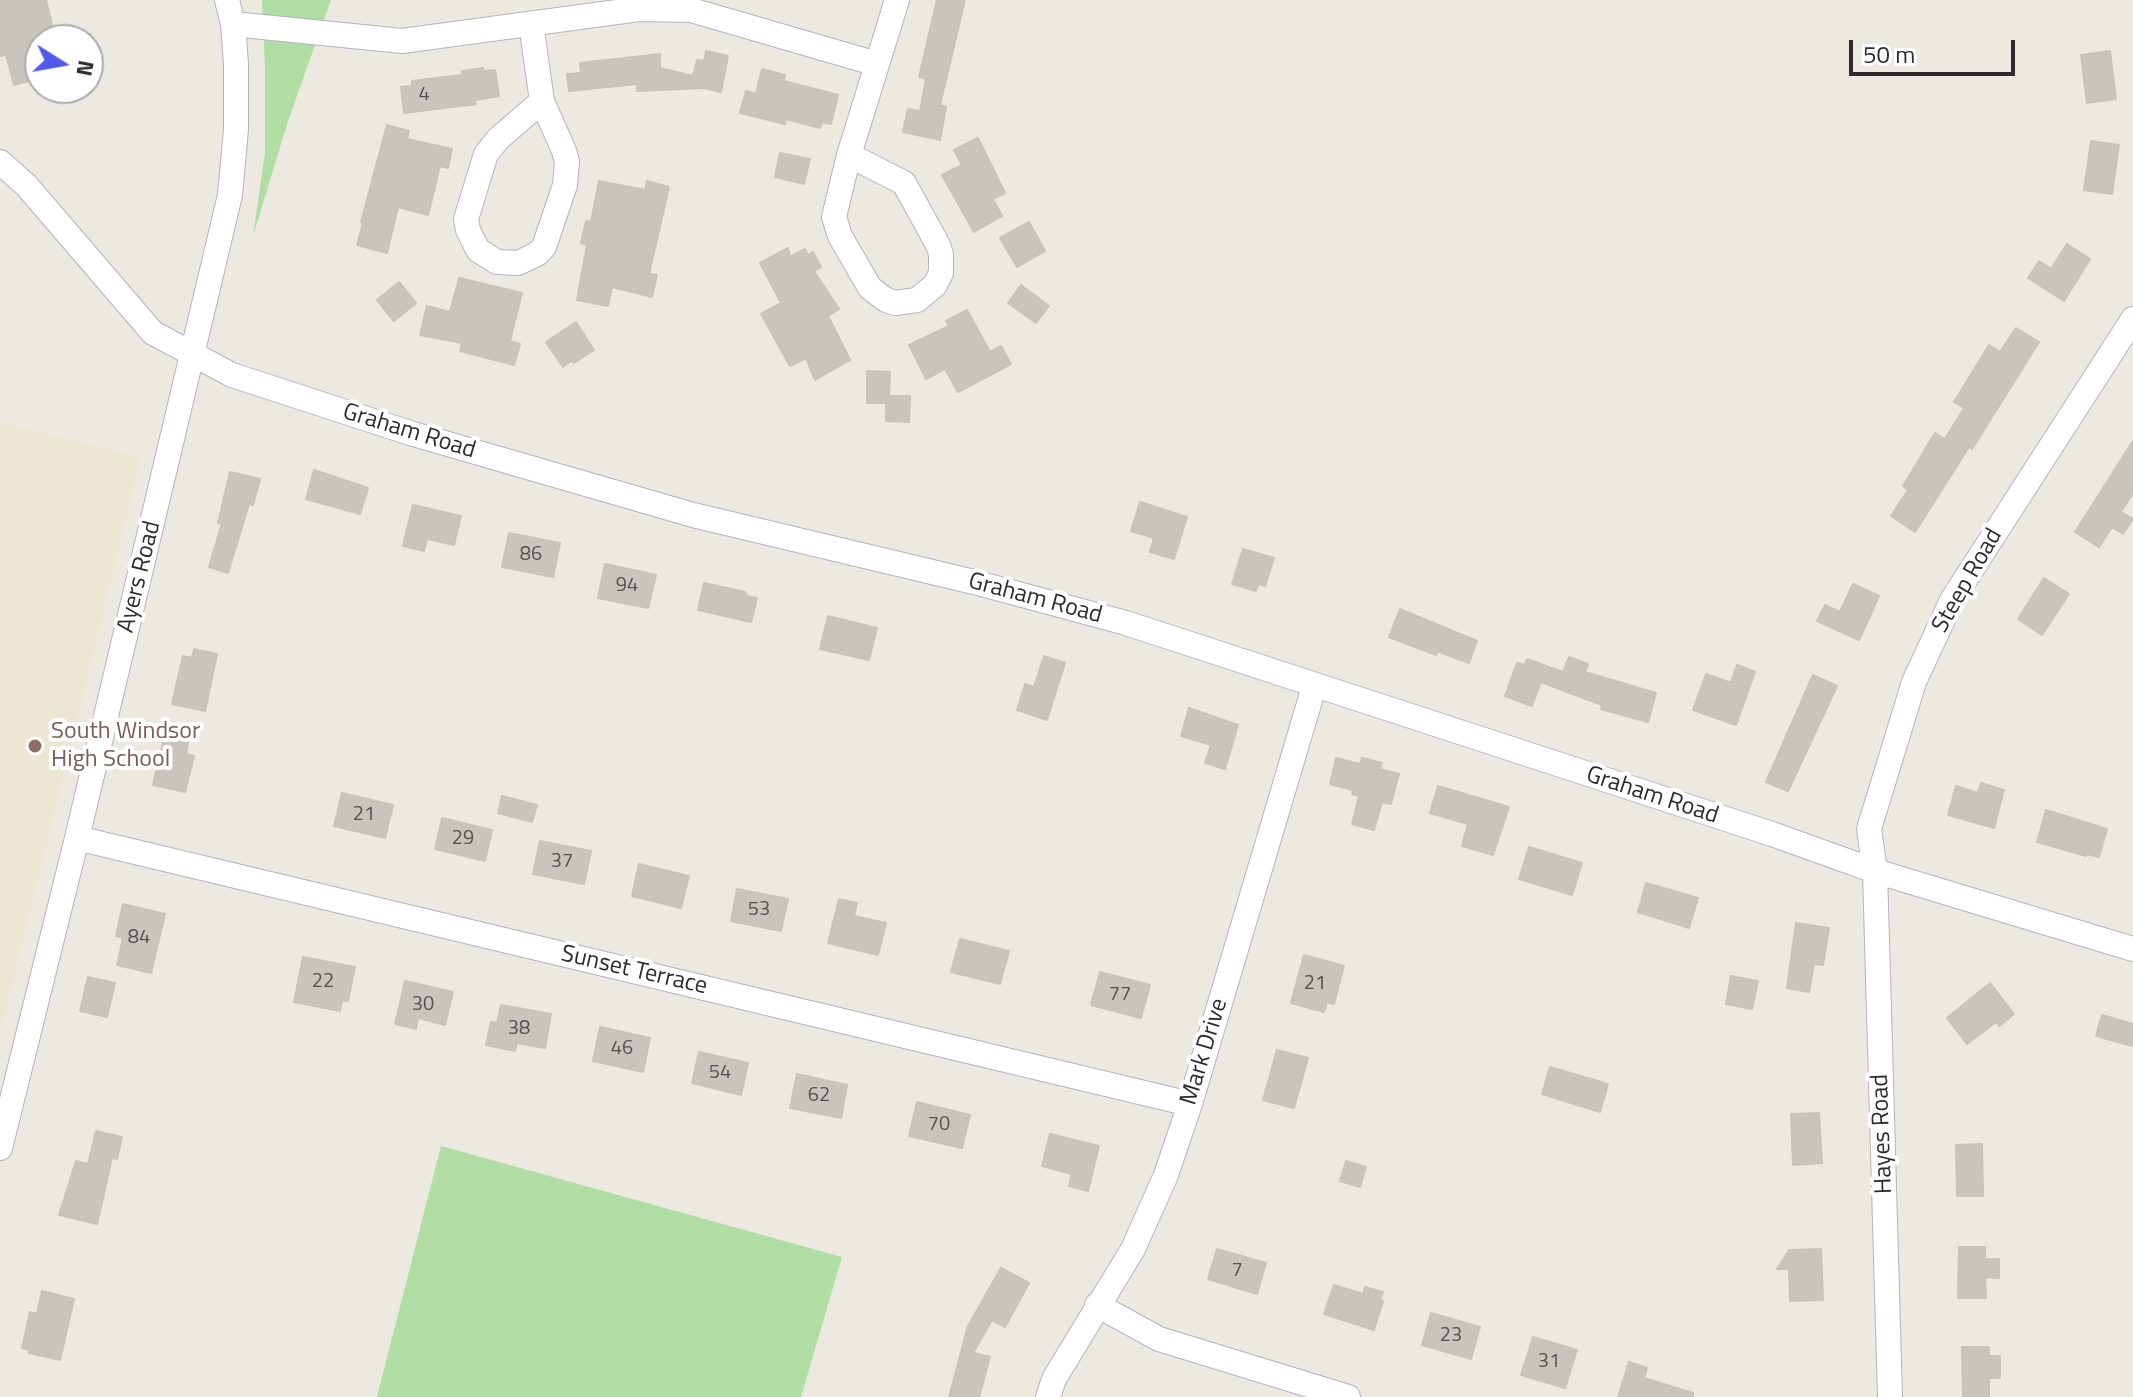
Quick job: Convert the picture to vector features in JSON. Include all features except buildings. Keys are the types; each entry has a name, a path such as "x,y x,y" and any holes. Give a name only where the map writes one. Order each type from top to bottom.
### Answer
{"street":[{"name":"Ayers Road","path":"0,1148 230,195 236,129 233,24 227,0"},
{"path":"849,155 904,183 938,245 941,273 935,285 917,300 895,303 877,295 870,288 836,227 834,207 849,155 897,0"},
{"path":"233,24 402,41 639,9 691,10 707,6 877,64"},
{"path":"531,24 542,101 567,161 565,185 550,237 544,247 518,263 497,262 478,250 468,230 469,208 481,163 498,139 542,101"},
{"name":"Graham Road","path":"0,162 26,185 153,333 232,375 425,438 693,515 974,582 1126,623 1314,687 1772,834 1875,871 2133,949"},
{"name":"Steep Road","path":"1875,871 1869,829 1914,682 1952,600 2133,319"},
{"name":"Mark Drive","path":"1048,1397 1054,1379 1133,1249 1166,1175 1314,687"},
{"name":"Sunset Terrace","path":"77,838 1190,1104"},
{"name":"Hayes Road","path":"1875,871 1890,1397"},
{"path":"1097,1305 1159,1339 1348,1397"}],"shaded area":[{"name":"South Windsor High School","path":"0,422 141,457 0,1034"}],"green space":[{"path":"262,0 331,0 288,121 253,236 265,153"},
{"path":"441,1146 842,1257 801,1397 377,1397"}],"place":[{"name":"South Windsor High School","path":"35,746"}]}
